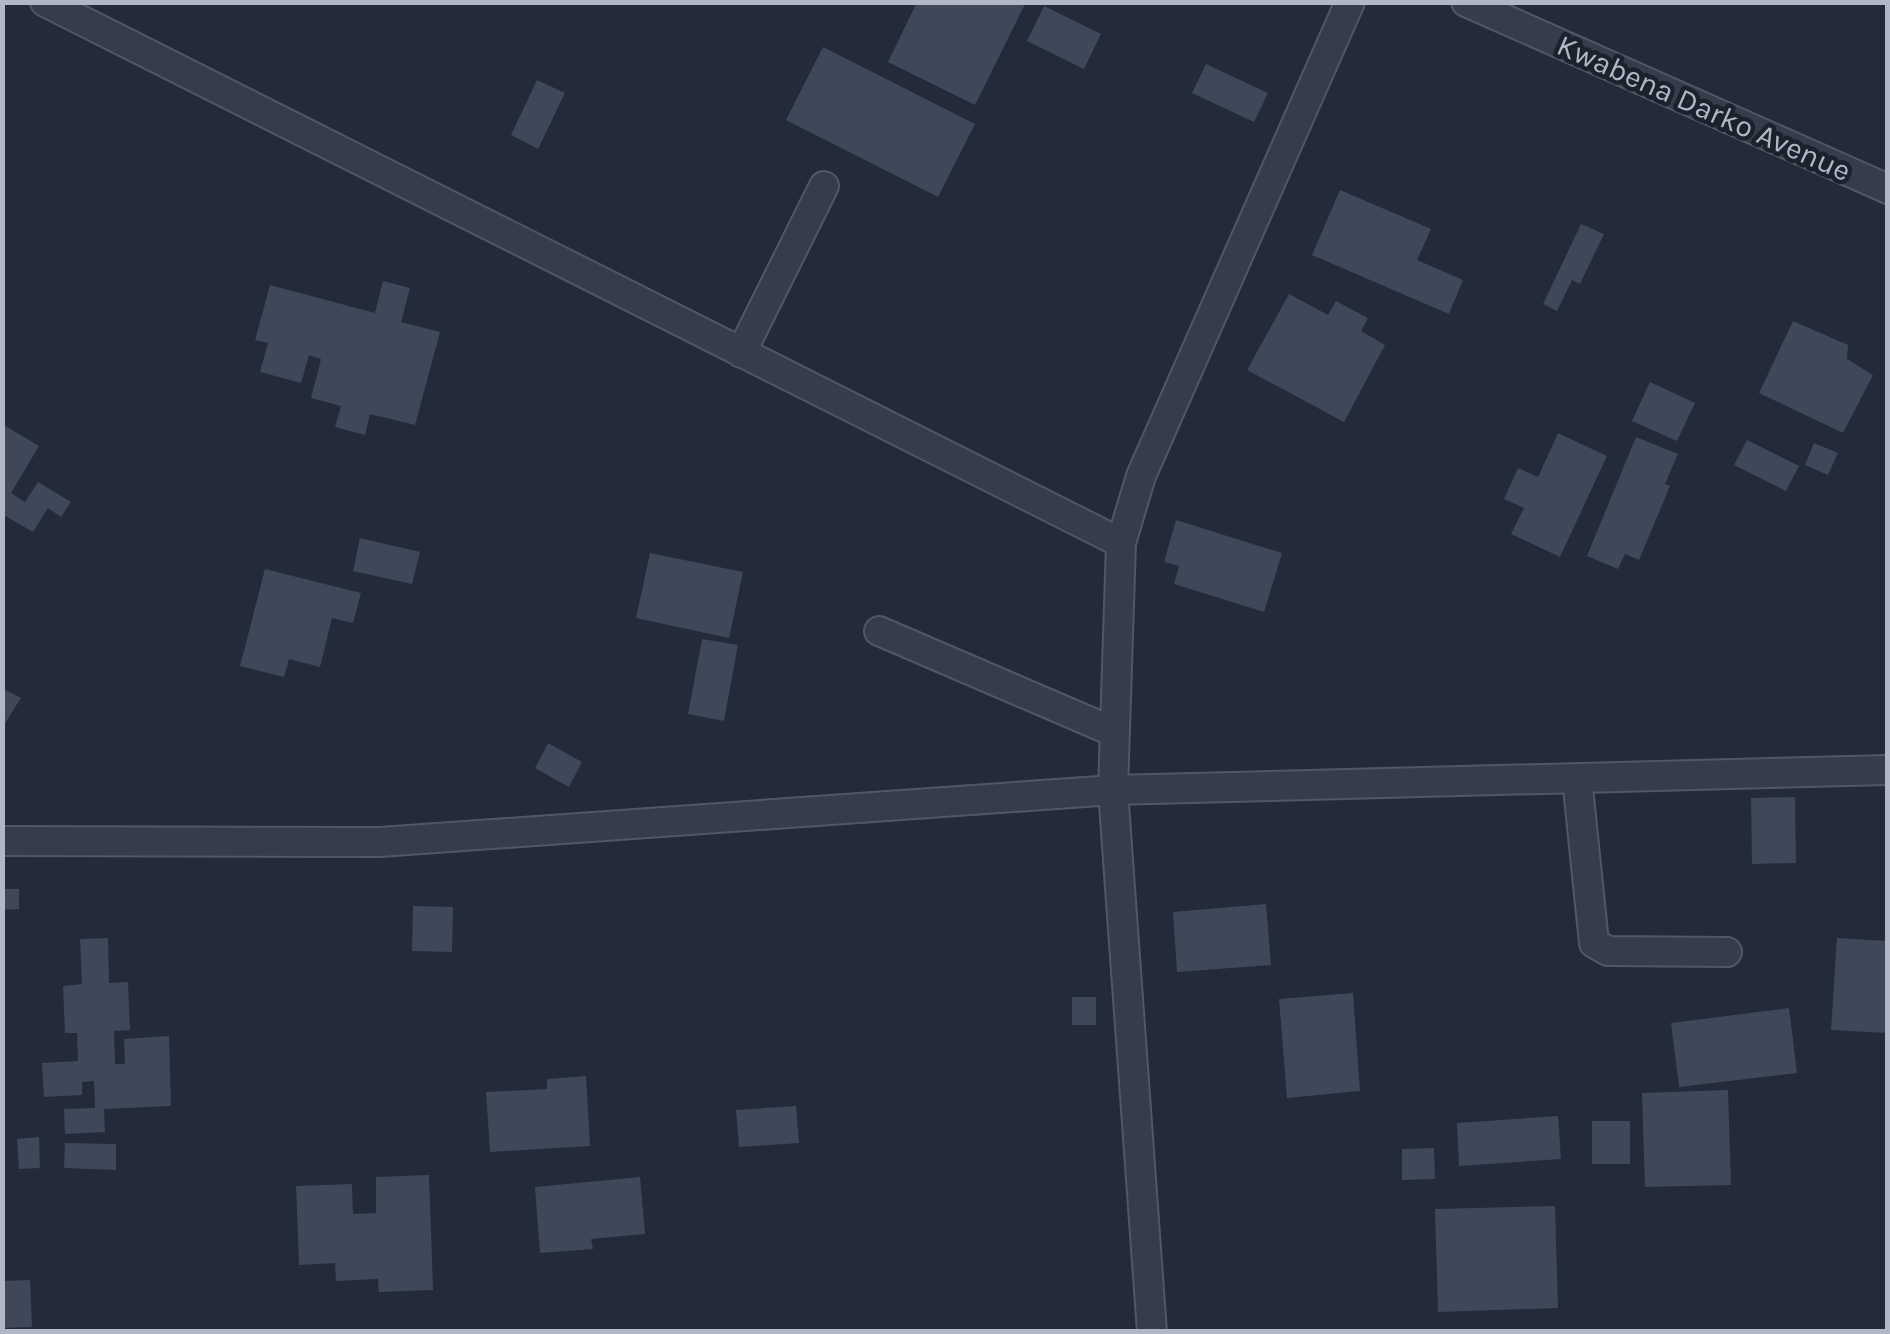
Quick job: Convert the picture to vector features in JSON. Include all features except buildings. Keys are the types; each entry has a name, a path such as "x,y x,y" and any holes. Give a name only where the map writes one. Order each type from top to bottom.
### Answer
{"street":[{"path":"45,2 1122,543"},
{"path":"1152,1332 1113,790 1122,543 1141,476 1350,2"},
{"name":"Kwabena Darko Avenue","path":"1466,2 1888,189"},
{"path":"741,353 824,186"},
{"path":"879,631 1114,732"},
{"path":"2,841 380,842 1113,790 1888,770"},
{"path":"1577,778 1594,944 1608,951 1727,952"}]}
